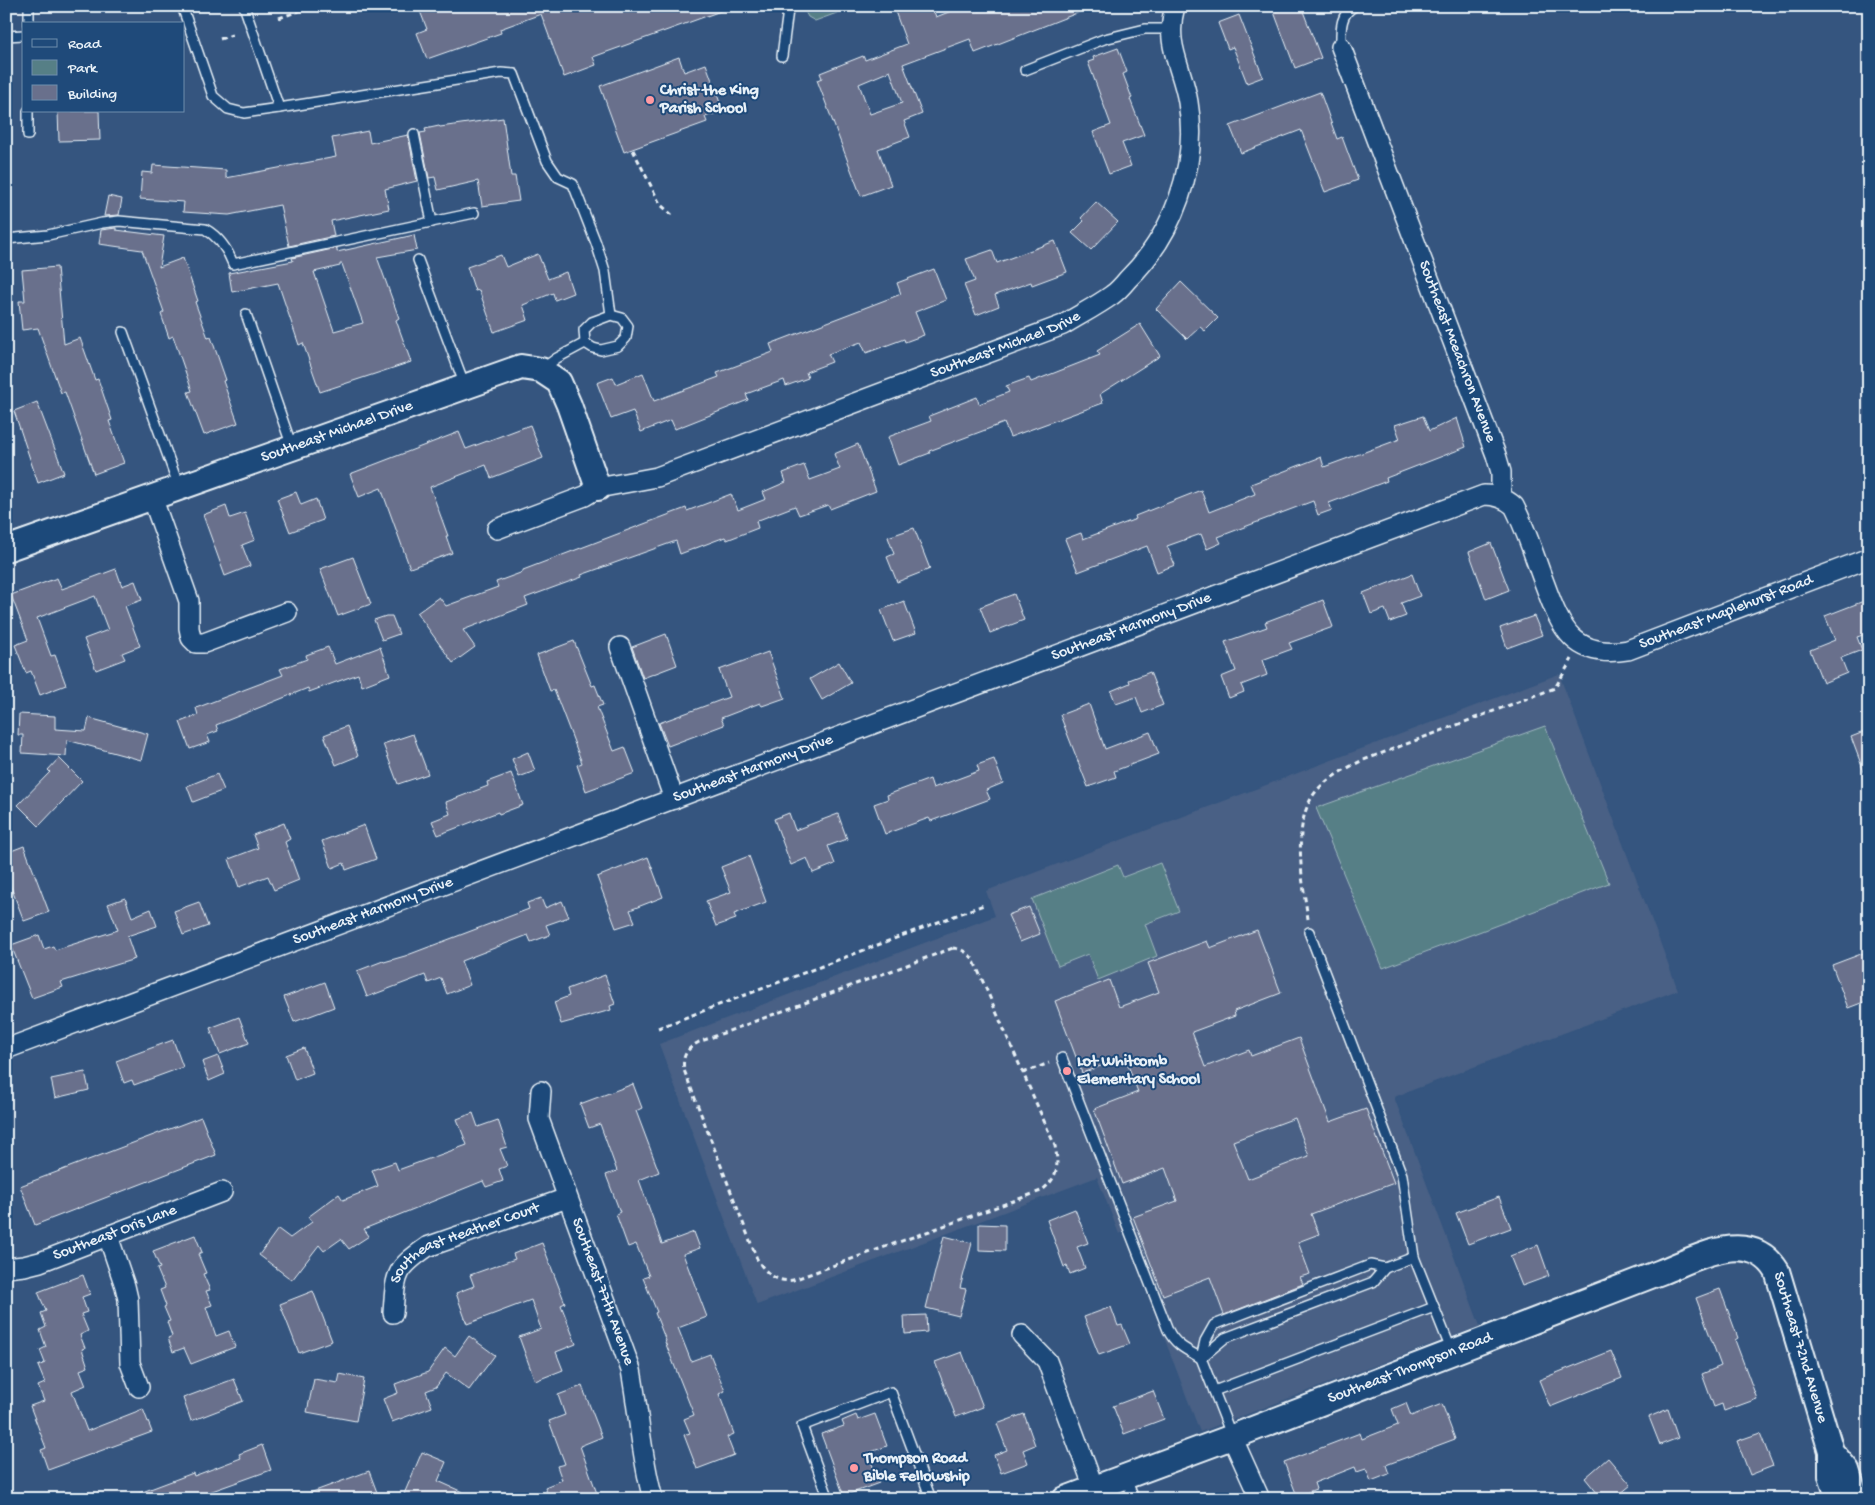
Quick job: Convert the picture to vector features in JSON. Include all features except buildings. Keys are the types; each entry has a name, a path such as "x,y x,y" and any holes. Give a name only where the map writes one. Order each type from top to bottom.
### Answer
{"street":[{"name":"Southeast Michael Drive","path":"497,529 585,496 598,488 657,477 1063,325 1113,295 1138,269 1168,226 1180,198 1190,136 1188,102 1172,48 1171,22 1175,6"},
{"name":"Southeast Mceachron Avenue","path":"1342,47 1496,455 1501,472 1501,497"},
{"name":"Southeast Michael Drive","path":"6,549 521,367 541,370"},
{"path":"541,370 552,376 562,388 598,488"},
{"name":"Southeast Harmony Drive","path":"6,1049 1474,498 1484,495 1501,497"},
{"path":"152,497 189,601 189,628 192,638 196,643 204,643 287,612"},
{"path":"1501,497 1514,506 1555,612 1566,632 1581,645"},
{"name":"Southeast Maplehurst Road","path":"1581,645 1592,650 1611,653 1628,650 1869,558"},
{"path":"620,647 674,799"},
{"name":"Southeast 77th Avenue","path":"541,1091 539,1119 631,1370 645,1469 653,1499"},
{"name":"Southeast Oris Lane","path":"6,1268 40,1262 222,1192"},
{"name":"Southeast Heather Court","path":"393,1313 396,1284 400,1269 427,1247 567,1198"},
{"path":"108,1236 128,1299 130,1363 139,1387"},
{"name":"Southeast Thompson Road","path":"1065,1499 1720,1250 1734,1247 1757,1252"},
{"name":"Southeast 72nd Avenue","path":"1757,1252 1773,1264 1780,1280 1832,1451 1831,1476 1839,1499"},
{"path":"1022,1335 1047,1361 1094,1488"},
{"path":"1232,1437 1260,1499"},
{"name":"Southeast 72nd Avenue","path":"1832,1451 1846,1470 1856,1499"}],"lane":[{"path":"29,6 29,22"},
{"path":"182,6 213,96 228,109 244,113 501,72 514,74 547,161 558,177 573,184 605,271 611,315"},
{"path":"244,6 279,108"},
{"path":"782,56 788,10 786,6"},
{"path":"1342,47 1341,22 1355,6"},
{"path":"1024,70 1104,39 1145,29 1171,29"},
{"path":"6,36 22,35"},
{"path":"28,112 28,135"},
{"path":"414,134 432,222"},
{"path":"6,239 48,235 102,223 119,222 205,229 216,236 228,251 234,264 474,213"},
{"path":"418,260 465,386"},
{"path":"246,314 292,447"},
{"path":"611,315 622,318 628,326 626,338 618,346 601,350 585,343 584,330 592,322 611,315"},
{"path":"123,332 179,487"},
{"path":"541,370 557,358 585,343"},
{"path":"1309,932 1402,1175 1414,1256 1452,1352"},
{"path":"1062,1058 1168,1330 1175,1343 1201,1358"},
{"path":"1201,1358 1225,1338 1373,1282 1385,1268 1414,1256"},
{"path":"1232,1437 1201,1358 1205,1341 1214,1324 1370,1265 1385,1268"},
{"path":"1214,1391 1434,1307"},
{"path":"829,1499 802,1426 891,1392 931,1499"},
{"path":"1125,1476 1134,1499"}],"path":[{"path":"279,18 313,6"},
{"path":"220,39 232,35"},
{"path":"633,150 660,204 672,215"},
{"path":"1309,932 1301,862 1302,821 1314,794 1339,772 1361,761 1555,688 1581,645"},
{"path":"658,1028 986,904"},
{"path":"953,948 961,949 973,959 1023,1074 1054,1146 1057,1160 1056,1173 1050,1184 1041,1191 787,1281 770,1275 762,1268 757,1259 684,1070 683,1061 689,1047 699,1042 953,948"},
{"path":"1023,1074 1062,1058"}],"shaded area":[{"name":"Lot Whitcomb Elementary School","path":"1559,674 1678,990 1394,1097 1480,1326 1200,1432 1124,1232 1119,1234 1097,1177 757,1305 659,1044 995,916 986,891"}],"green space":[{"path":"802,6 856,6 815,21 808,17"},
{"path":"1545,726 1609,883 1383,968 1316,808"},
{"path":"1160,863 1179,911 1145,924 1157,956 1098,980 1088,954 1058,966 1032,899 1118,865 1123,877"}],"place":[{"name":"Christ the King Parish School","path":"650,100"},
{"name":"Lot Whitcomb Elementary School","path":"1067,1071"},
{"name":"Thompson Road Bible Fellowship","path":"854,1468"}]}
